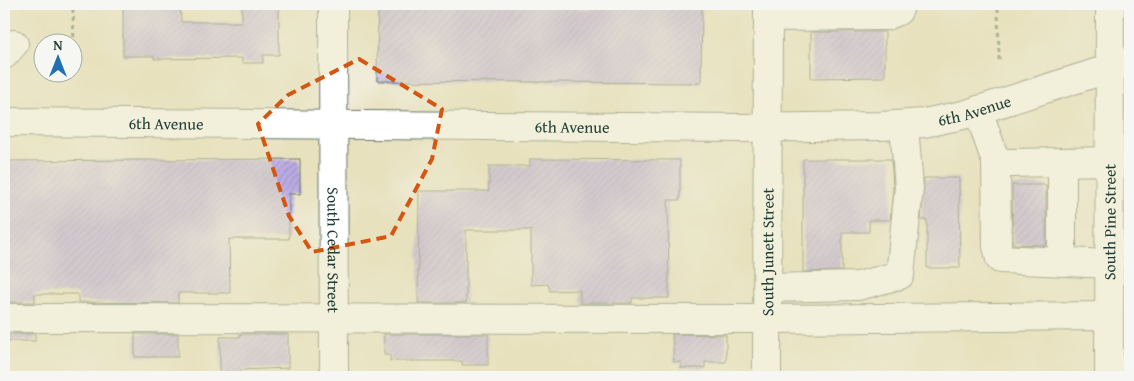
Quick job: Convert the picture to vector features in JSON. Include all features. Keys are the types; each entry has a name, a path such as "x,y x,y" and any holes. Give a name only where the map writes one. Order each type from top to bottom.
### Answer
{"street":[{"name":"South Cedar Street","path":"333,4 334,377"},
{"path":"768,10 886,16 898,11 900,4"},
{"name":"South Pine Street","path":"1109,377 1110,161 1120,65 1110,4"},
{"name":"South Junett Street","path":"767,377 768,10"},
{"name":"6th Avenue","path":"4,122 333,123 768,128 924,123 978,110 1120,65"},
{"path":"978,110 996,162 997,246 1000,259 1110,264"},
{"path":"768,288 858,286 900,274 909,188 904,124"},
{"path":"996,162 1110,161"},
{"path":"1062,162 1062,262"},
{"path":"4,318 767,319 1109,316"}],"path":[{"path":"998,8 999,62"},
{"path":"73,9 74,32"}],"highlighted area":[{"path":"359,59 442,109 432,159 391,236 312,252 289,216 258,124 288,95"}],"building":[{"path":"123,4 180,4 181,22 242,22 242,4 279,4 279,55 263,55 263,63 242,63 242,58 154,59 154,56 123,56"},
{"path":"378,4 579,4 579,9 672,8 672,4 702,4 701,83 377,81"},
{"path":"811,32 885,32 885,77 811,78"},
{"path":"300,159 300,194 289,194 289,239 229,239 230,293 178,293 178,303 78,302 78,294 35,294 35,302 8,302 8,294 4,294 4,161"},
{"path":"530,159 680,160 680,200 668,200 669,298 632,298 632,303 580,303 580,290 550,291 548,284 531,285 531,230 466,230 466,303 418,303 419,191 489,191 489,166 530,166"},
{"path":"803,159 891,159 893,188 890,220 869,220 869,232 842,232 842,271 803,272"},
{"path":"924,178 959,178 960,268 927,268 927,220 921,220"},
{"path":"1012,185 1046,185 1046,245 1013,244"},
{"path":"8,334 35,334 35,341 8,341"},
{"path":"135,334 178,334 178,357 135,357"},
{"path":"240,334 288,334 288,368 240,370 240,377 220,377 220,337 240,337"},
{"path":"384,334 488,334 488,365 462,365 462,361 390,361 390,355 384,355"},
{"path":"672,334 726,335 726,362 705,362 705,368 681,368 681,362 674,362"}]}
